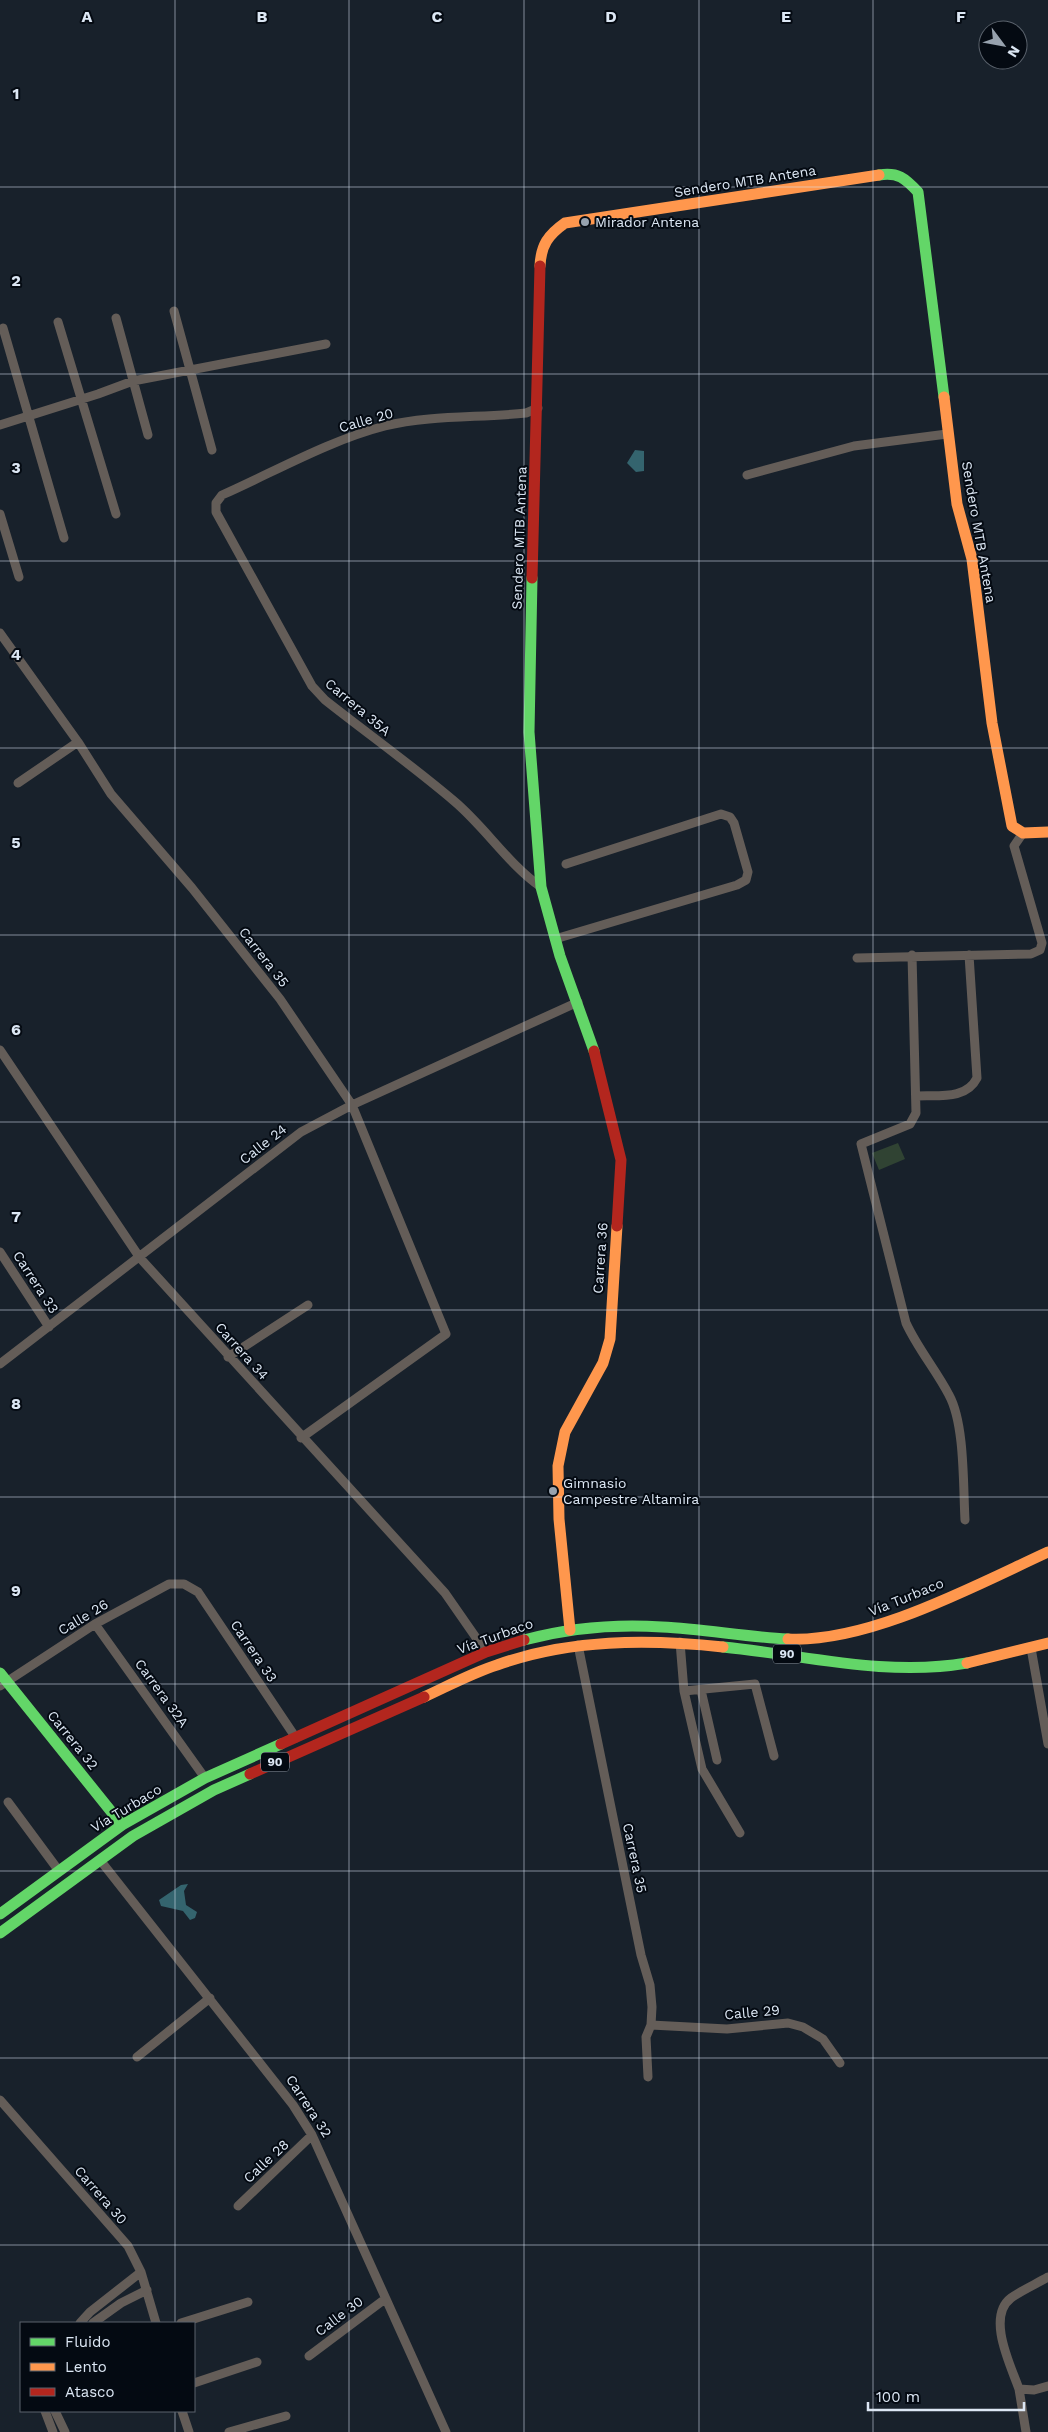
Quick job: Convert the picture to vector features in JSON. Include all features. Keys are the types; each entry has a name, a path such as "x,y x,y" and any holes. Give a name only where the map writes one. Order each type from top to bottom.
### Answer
{"main road":[{"name":"Sendero MTB Antena","path":"541,887 529,732 541,246 550,233 565,224 893,173 908,181 918,192 947,434 957,504 972,559 992,723 1006,803 1012,826 1023,833"},
{"path":"1023,833 1048,832"},
{"name":"Carrera 36","path":"541,887 555,939 578,1002 610,1110 621,1160 610,1339 603,1363 565,1432 558,1466 559,1519 570,1630"},
{"name":"Vía Turbaco","path":"0,1914 122,1826 206,1778 486,1652 518,1640 570,1630 650,1626 796,1640 850,1635 939,1601 1048,1552"},
{"path":"939,1601 957,1604 1048,1562"},
{"path":"996,1659 1017,1643 1048,1631"},
{"name":"Vía Turbaco","path":"0,1933 133,1836 214,1790 496,1665 526,1654 578,1645 617,1641 680,1642 876,1667 918,1669 996,1659 1048,1643"},
{"name":"Carrera 32","path":"2,1680 122,1826"}],"street":[{"path":"174,312 212,450"},
{"path":"116,318 148,435"},
{"path":"58,322 116,514"},
{"path":"3,328 64,538"},
{"path":"0,425 134,381 326,344"},
{"name":"Calle 20","path":"216,503 222,495 239,487 341,441 385,426 526,413 538,408"},
{"path":"747,475 854,446 947,434"},
{"name":"Carrera 35A","path":"216,503 216,512 312,686 325,700 454,801 484,829 531,880 541,887"},
{"path":"0,514 19,577"},
{"name":"Carrera 35","path":"0,633 78,742 111,794 192,888 280,999 352,1105 446,1334 301,1438"},
{"path":"18,783 78,742"},
{"path":"555,939 737,885 746,880 748,872 734,823 730,817 721,814 566,864"},
{"path":"857,958 912,955 1031,954 1040,950 1042,942 1014,846 1023,833"},
{"path":"912,955 916,1113 910,1124 861,1144 906,1323 914,1340 950,1396 957,1415 965,1520"},
{"path":"917,1096 962,1093 972,1087 977,1078 969,955"},
{"name":"Calle 24","path":"0,1364 140,1258 301,1132 352,1105 578,1002"},
{"name":"Carrera 34","path":"0,1050 140,1258 301,1438 445,1593 486,1652"},
{"name":"Carrera 33","path":"0,1252 49,1327"},
{"path":"228,1357 308,1305"},
{"name":"Calle 26","path":"2,1680 95,1624 169,1584 184,1584"},
{"name":"Carrera 33","path":"184,1584 198,1592 296,1738"},
{"name":"Carrera 32A","path":"95,1624 206,1778"},
{"path":"680,1642 684,1691 702,1769 740,1833"},
{"name":"Carrera 35","path":"578,1645 641,1955 650,1985 651,2025 646,2036 648,2077"},
{"path":"1031,1648 1048,1744"},
{"path":"684,1691 755,1684 774,1756"},
{"path":"701,1690 717,1760"},
{"path":"8,1802 59,1871"},
{"name":"Carrera 32","path":"100,1860 293,2105 312,2135 385,2299 424,2379 446,2432"},
{"path":"137,2056 210,1998"},
{"name":"Calle 29","path":"651,2025 727,2029 788,2023 803,2027 823,2039 840,2063"},
{"name":"Carrera 30","path":"1,2101 128,2246 141,2272 156,2322"},
{"name":"Calle 28","path":"238,2206 312,2135"},
{"path":"81,2322 141,2272"},
{"path":"1026,2432 1019,2389 1003,2342 999,2319 1001,2309 1010,2299 1048,2277"},
{"path":"94,2322 121,2303 147,2290"},
{"name":"Calle 30","path":"310,2356 385,2299"},
{"path":"184,2322 248,2302"},
{"path":"195,2383 257,2362"},
{"path":"1019,2389 1034,2390 1048,2386"},
{"path":"45,2412 53,2432"},
{"path":"55,2412 65,2432"},
{"path":"182,2412 189,2432"},
{"path":"229,2432 286,2416"}],"green space":[{"path":"898,1143 905,1159 879,1170 872,1153"}],"water":[{"path":"635,450 644,451 644,471 636,472 627,463"},
{"path":"188,1884 184,1891 186,1905 197,1912 195,1918 190,1920 183,1911 161,1906 159,1900 181,1885"}],"traffic: fast":[{"path":"879,175 891,174 901,177 918,192 944,397"},
{"path":"532,578 529,732 541,887 560,956 594,1051"},
{"path":"524,1640 575,1630 627,1626 678,1628 788,1639"},
{"path":"723,1647 845,1663 906,1668 937,1667 967,1663"},
{"path":"0,1673 122,1825"},
{"path":"0,1914 122,1825 205,1778 281,1744"},
{"path":"0,1933 133,1836 214,1790 250,1774"}],"traffic: slow":[{"path":"540,266 546,241 565,223 879,175"},
{"path":"944,397 957,504 972,559 992,723 1012,826 1023,833 1048,832"},
{"path":"570,1630 559,1519 558,1466 565,1432 603,1363 610,1339 617,1226"},
{"path":"788,1639 819,1638 852,1632 886,1622 955,1596 1048,1552"},
{"path":"424,1697 488,1668 524,1656 552,1650 609,1643 638,1642 723,1647"},
{"path":"967,1663 1048,1643"}],"traffic: jam":[{"path":"532,578 540,266"},
{"path":"594,1051 621,1160 617,1226"},
{"path":"281,1744 486,1652 524,1640"},
{"path":"250,1774 424,1697"}],"place":[{"name":"Mirador Antena","path":"585,222"},
{"name":"Gimnasio Campestre Altamira","path":"553,1491"}]}
